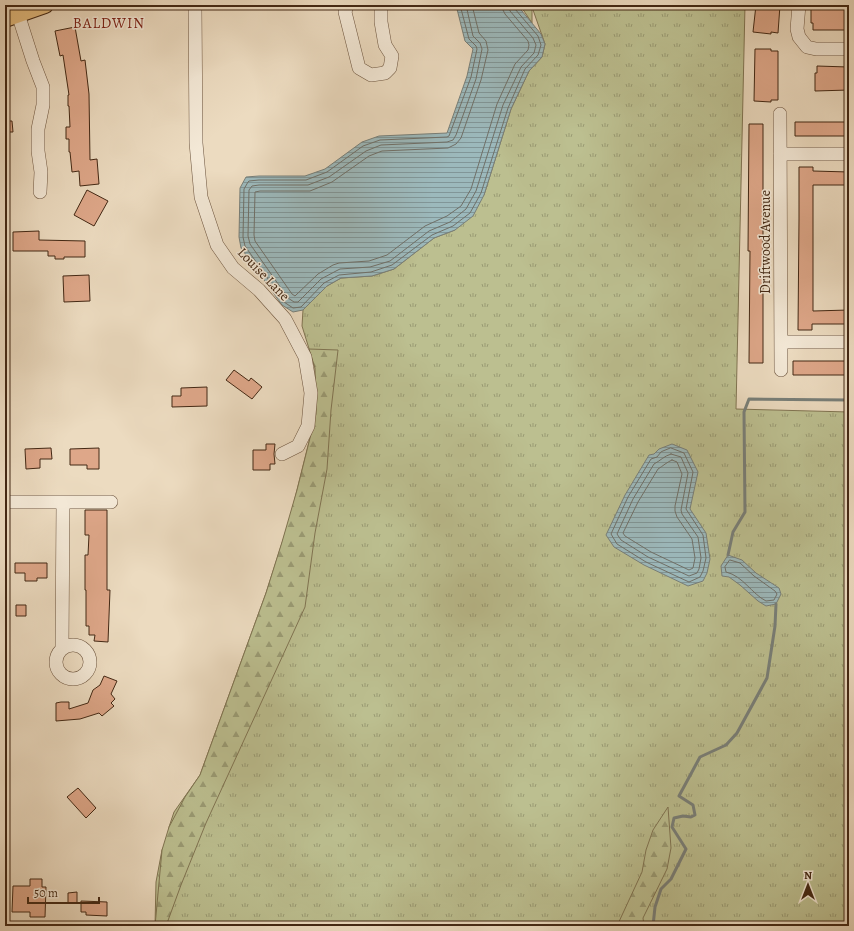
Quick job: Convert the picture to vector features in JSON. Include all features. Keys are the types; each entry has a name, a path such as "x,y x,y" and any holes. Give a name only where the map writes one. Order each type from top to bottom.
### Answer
{"main road":[{"path":"12,16 45,5"}],"street":[{"name":"Louise Lane","path":"195,5 196,143 201,197 217,245 233,268 259,290 285,319 305,357 310,393 308,426 298,446 282,454"},
{"path":"347,5 345,12 359,68 371,75 385,73 390,68 392,56 385,45 381,22 381,5"},
{"path":"799,5 797,29 800,37 807,47 816,49 849,49"},
{"path":"12,16 33,61 43,87 43,105 38,129 38,151 41,172 40,192"},
{"name":"Driftwood Avenue","path":"780,114 781,370"},
{"path":"780,154 849,154"},
{"path":"781,342 849,342"},
{"path":"5,502 111,502"},
{"path":"62,649 63,502"}],"green space":[{"path":"520,5 532,5 532,23"},
{"path":"532,5 745,5 736,409 849,412 849,926 155,926 156,882 162,850 169,837 169,827 174,812 200,775 266,593 290,518 316,414 315,368 302,326 303,310 327,286 341,278 372,276 394,269 434,238 455,230 484,195 511,109 529,71 542,57 545,44"},
{"path":"309,349 338,350 331,410 327,469 315,533 305,607 206,823 166,926 155,926 162,850 169,827 185,797 200,775 266,593 297,490 316,414 315,368"},
{"path":"668,807 671,848 667,869 643,918 644,926 617,926 642,872 646,850 653,830"}],"water":[{"path":"456,5 517,5 541,34 545,44 542,57 529,71 511,109 484,195 473,216 455,230 434,238 394,269 372,276 341,278 327,286 303,310 293,312 282,305 241,248 239,237 240,188 246,177 305,176 325,169 362,142 379,136 447,133 467,76 473,49 465,41"},
{"path":"672,444 687,450 698,472 690,509 706,533 710,559 707,573 703,581 688,586 644,565 614,547 606,535 625,495 649,455 654,454 659,449"},
{"path":"728,555 742,560 756,573 779,588 781,594 776,604 766,606 729,577 722,576 721,566"}],"building":[{"path":"756,5 780,5 778,33 771,32 771,34 753,32"},
{"path":"811,6 849,7 849,30 813,30 813,23 811,23"},
{"path":"75,27 81,61 85,60 89,94 90,160 97,159 99,184 80,186 79,171 72,172 69,139 66,139 66,127 70,127 68,106 69,95 63,55 60,56 55,31"},
{"path":"755,49 771,49 771,51 778,51 778,100 771,100 771,102 754,101"},
{"path":"817,66 848,67 849,90 815,91 815,73 817,73"},
{"path":"5,121 12,121 13,132 5,132"},
{"path":"795,122 849,122 849,136 795,136"},
{"path":"749,124 763,124 763,363 749,363"},
{"path":"799,167 813,167 813,171 849,172 849,185 813,185 813,311 849,310 849,324 812,324 812,330 798,330"},
{"path":"87,190 108,201 94,226 74,215"},
{"path":"39,231 39,240 85,241 85,257 64,257 64,259 55,259 55,256 48,256 48,251 13,251 13,232"},
{"path":"89,275 90,301 64,302 63,276"},
{"path":"793,361 849,361 849,375 793,375"},
{"path":"234,370 249,381 251,378 262,387 252,399 226,380"},
{"path":"207,387 207,406 172,407 172,396 181,396 181,388"},
{"path":"266,444 275,444 275,464 270,464 270,470 253,470 253,450 266,450"},
{"path":"51,448 52,459 40,459 40,468 26,469 25,449"},
{"path":"99,448 99,469 87,469 87,465 70,465 70,449"},
{"path":"85,510 107,510 107,590 110,590 108,642 94,641 95,635 89,635 89,626 86,626 85,555 88,555 89,535 85,535"},
{"path":"15,563 47,563 47,578 37,578 37,581 25,581 25,573 15,573"},
{"path":"16,605 26,605 26,616 16,616"},
{"path":"104,676 117,681 111,694 115,699 111,703 114,706 102,716 99,713 80,719 56,721 56,703 69,702 69,709 88,703 93,690 100,685"},
{"path":"78,788 96,808 86,818 67,797"},
{"path":"30,879 42,879 42,887 46,887 45,917 30,917 30,912 12,912 13,886 30,886"},
{"path":"77,892 77,903 68,903 68,893"},
{"path":"81,901 107,902 107,916 86,915 86,912 81,912"}],"waterway":[{"path":"728,555 733,532 745,512 744,412 749,399 849,400"},
{"path":"653,926 655,907 661,889 671,879 686,849 672,827 674,818 683,816 691,817 695,815 693,805 679,796 700,757 726,745 737,733 767,678 775,626 776,604"}],"district":[{"name":"BALDWIN","path":"109,23"}]}
